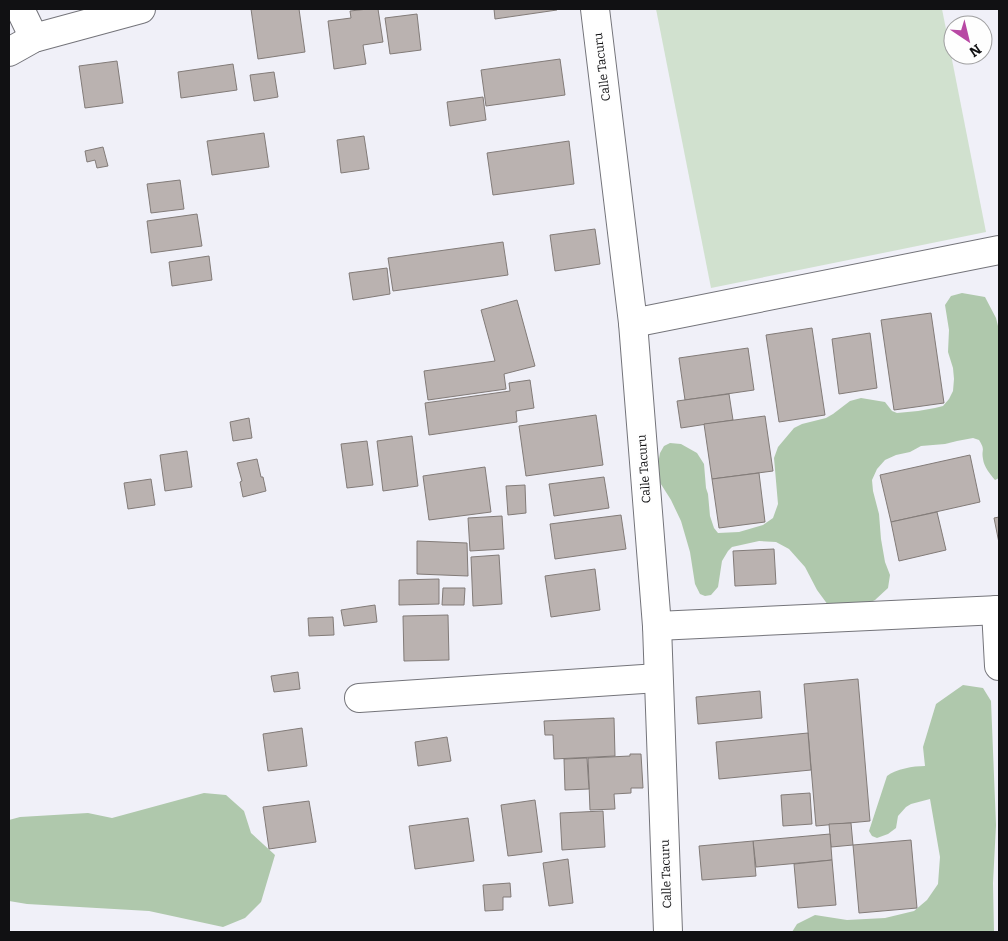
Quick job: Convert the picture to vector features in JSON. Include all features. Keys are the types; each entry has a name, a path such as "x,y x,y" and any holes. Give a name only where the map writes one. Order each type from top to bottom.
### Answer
{"street":[{"path":"20,9 34,38"},
{"path":"9,52 34,38 141,9"},
{"name":"Calle Tacuru","path":"595,9 633,323 657,626 668,932"},
{"path":"633,323 999,250"},
{"path":"657,626 998,610 999,666"},
{"path":"359,698 658,678"}],"green space":[{"path":"656,9 942,9 943,65 953,65 986,232 711,288"},
{"path":"962,293 985,297 996,318 999,330 999,478 995,480 988,470 984,462 982,446 979,440 973,438 945,444 921,446 910,452 885,460 877,469 872,480 879,514 885,562 890,575 888,588 875,600 852,611 828,605 817,590 805,567 789,549 776,542 759,541 732,547 722,561 718,587 711,595 705,596 700,594 695,584 690,552 681,521 659,481 657,469 660,453 664,446 670,443 681,444 697,453 704,464 710,516 718,533 739,532 763,525 773,518 778,504 774,458 778,447 794,428 826,418 850,401 861,398 885,402 892,411 897,413 943,406 953,391 954,379 948,352 949,330 945,305 951,296"},
{"path":"963,685 983,688 991,701 996,825 993,883 994,932 792,932 797,924 815,915 847,920 885,918 914,911 927,900 938,884 940,857 930,799 906,807 898,816 896,828 888,834 877,838 872,836 869,831 887,776 905,768 925,766 923,747 936,704"},
{"path":"204,793 226,795 244,811 251,833 275,855 261,902 245,918 223,927 149,911 27,904 9,901 9,820 20,817 88,813 112,818"}],"building":[{"path":"251,9 299,9 305,52 258,59"},
{"path":"378,9 383,42 363,45 366,64 334,69 328,21 351,18 350,11"},
{"path":"494,9 557,9 557,10 495,19"},
{"path":"417,14 421,50 390,54 385,18"},
{"path":"560,59 565,95 486,106 481,70"},
{"path":"117,61 123,103 85,108 79,66"},
{"path":"233,64 237,90 181,98 178,72"},
{"path":"274,72 278,97 254,101 250,75"},
{"path":"483,97 486,120 450,126 447,102"},
{"path":"264,133 269,167 212,175 207,141"},
{"path":"364,136 369,169 341,173 337,140"},
{"path":"569,141 574,184 493,195 487,153"},
{"path":"103,147 108,166 97,168 95,160 87,162 85,151"},
{"path":"180,180 184,209 151,213 147,184"},
{"path":"197,214 202,246 151,253 147,221"},
{"path":"595,229 600,264 555,271 550,235"},
{"path":"503,242 508,275 393,291 388,258"},
{"path":"209,256 212,280 172,286 169,262"},
{"path":"387,268 390,294 353,300 349,273"},
{"path":"517,300 535,366 504,374 506,389 428,400 424,371 495,361 481,310"},
{"path":"931,313 944,403 894,410 881,320"},
{"path":"812,328 825,415 779,422 766,335"},
{"path":"870,333 877,388 839,394 832,339"},
{"path":"748,348 754,390 685,400 679,358"},
{"path":"530,380 534,408 516,411 517,422 429,435 425,403 510,391 509,383"},
{"path":"729,394 733,420 681,428 677,401"},
{"path":"596,415 603,465 526,476 519,426"},
{"path":"765,416 773,471 712,479 704,424"},
{"path":"249,418 252,438 233,441 230,422"},
{"path":"412,436 418,486 383,491 377,441"},
{"path":"367,441 373,485 347,488 341,444"},
{"path":"187,451 192,487 165,491 160,455"},
{"path":"970,455 980,502 891,522 880,475"},
{"path":"257,459 266,491 243,497 240,482 242,481 237,463"},
{"path":"485,467 491,512 429,520 423,476"},
{"path":"759,473 765,522 719,528 712,479"},
{"path":"604,477 609,508 554,516 549,484"},
{"path":"151,479 155,505 128,509 124,483"},
{"path":"525,485 526,513 508,515 506,486"},
{"path":"937,512 946,550 899,561 891,522"},
{"path":"621,515 626,549 555,559 550,524"},
{"path":"502,516 504,549 470,551 468,518"},
{"path":"999,517 999,543 994,518"},
{"path":"417,541 467,543 468,576 417,574"},
{"path":"774,549 776,584 735,586 733,551"},
{"path":"499,555 502,604 473,606 471,557"},
{"path":"595,569 600,610 551,617 545,576"},
{"path":"439,579 439,604 399,605 399,580"},
{"path":"443,588 465,588 464,605 442,605"},
{"path":"375,605 377,622 344,626 341,610"},
{"path":"448,615 449,660 404,661 403,616"},
{"path":"333,617 334,635 309,636 308,618"},
{"path":"298,672 300,689 274,692 271,676"},
{"path":"858,679 870,821 816,826 804,684"},
{"path":"760,691 762,718 698,724 696,697"},
{"path":"614,718 615,756 554,759 553,735 545,735 544,721"},
{"path":"302,728 307,766 268,771 263,734"},
{"path":"808,733 811,770 719,779 716,742"},
{"path":"447,737 451,761 418,766 415,742"},
{"path":"630,754 641,754 643,788 631,788 631,793 614,794 615,809 590,810 588,758 630,756"},
{"path":"587,758 589,789 565,790 564,759"},
{"path":"810,793 812,824 783,826 781,795"},
{"path":"535,800 542,852 508,856 501,805"},
{"path":"309,801 316,842 269,849 263,807"},
{"path":"603,811 605,847 562,850 560,813"},
{"path":"468,818 474,861 415,869 409,826"},
{"path":"851,823 853,845 831,847 829,824"},
{"path":"830,834 832,860 756,867 753,841"},
{"path":"911,840 917,908 859,913 853,845"},
{"path":"753,841 756,876 702,880 699,846"},
{"path":"568,859 573,903 549,906 543,863"},
{"path":"832,860 836,905 798,908 794,864"},
{"path":"510,883 511,897 503,897 503,910 485,911 483,885"}]}
